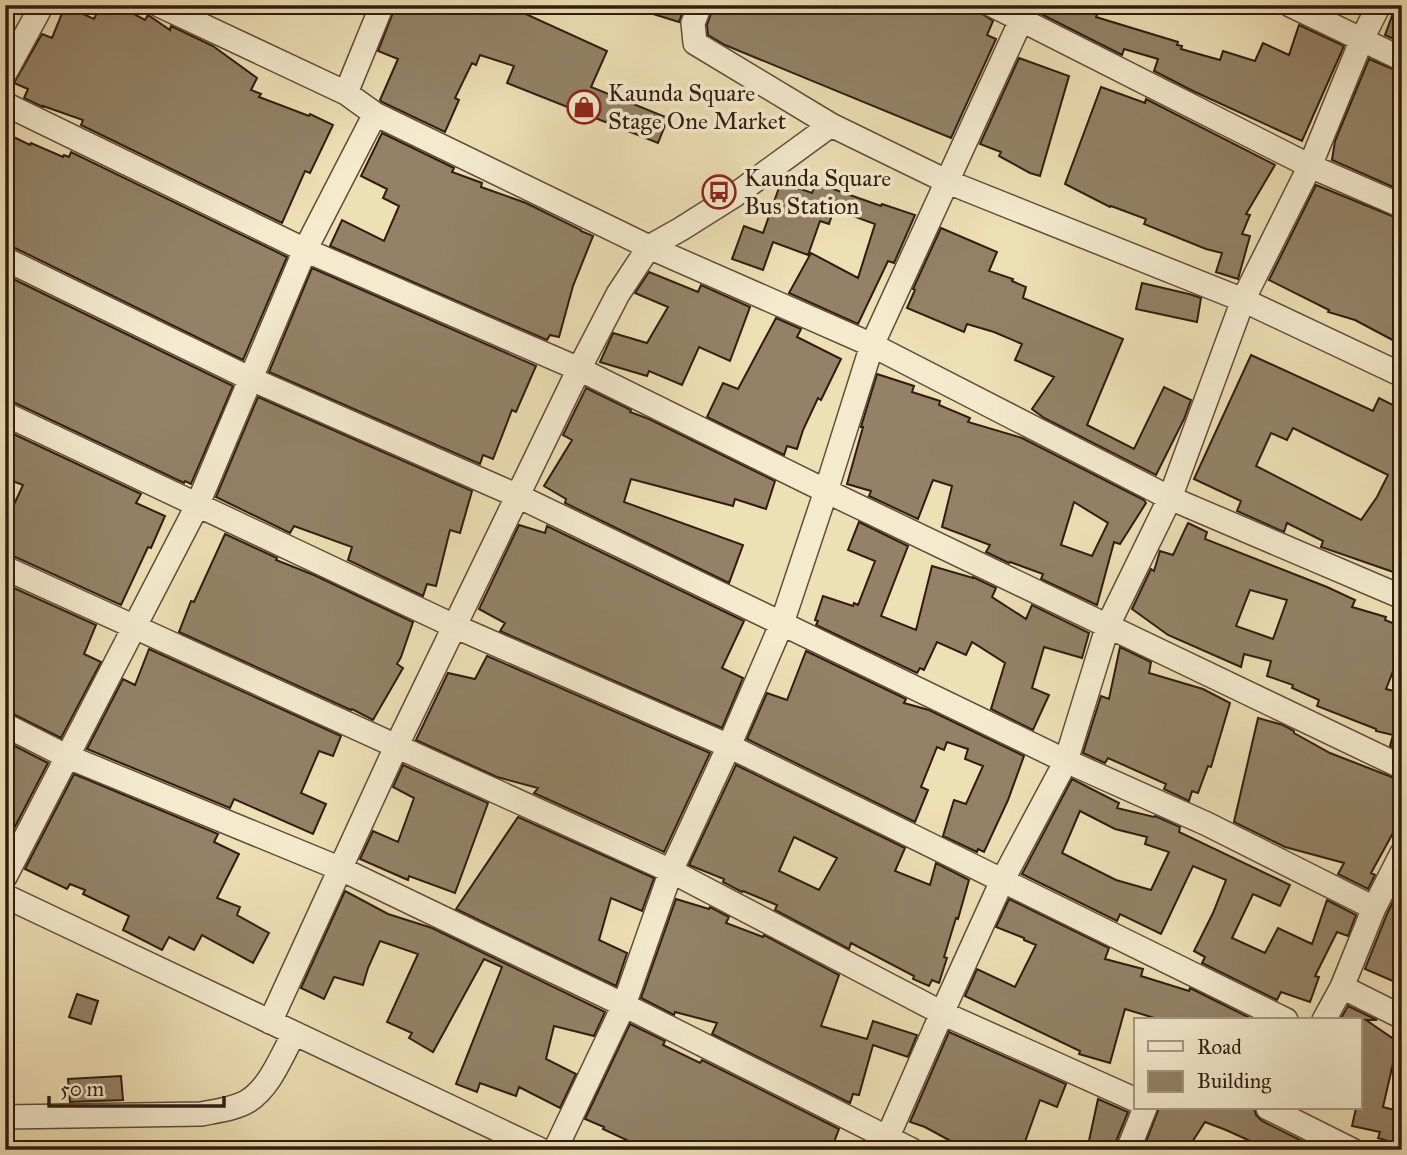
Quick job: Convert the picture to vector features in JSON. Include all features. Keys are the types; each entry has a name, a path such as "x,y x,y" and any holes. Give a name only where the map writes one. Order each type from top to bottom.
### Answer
{"street":[{"path":"5,73 43,5"},
{"path":"159,5 346,93 374,114 649,247 872,345 1170,498 1402,597"},
{"path":"346,93 382,5"},
{"path":"700,5 693,23 695,43 831,125 947,182 1243,300 1402,375"},
{"path":"992,5 1025,12 1310,166 1402,206"},
{"path":"1290,5 1402,59"},
{"path":"885,1143 1002,881 1066,761 1108,625 1170,498 1243,300 1310,166 1379,5"},
{"path":"555,1150 624,1005 671,871 782,623 872,345 1025,12"},
{"path":"5,104 305,250 579,369 826,491 1402,767"},
{"path":"5,877 197,506 305,250 374,114"},
{"path":"270,1022 396,747 579,369 618,295 649,247 735,195 831,125"},
{"path":"5,259 251,379 518,496 1066,761 1207,824 1374,908"},
{"path":"5,414 454,626 729,746 1282,1018"},
{"path":"5,568 671,871 942,1013 1134,1099"},
{"path":"5,725 66,756 341,869 624,1005 885,1143 912,1150"},
{"path":"1325,1018 1342,987 1374,908 1401,858"},
{"path":"5,896 541,1150"},
{"path":"1342,987 1402,1017"},
{"path":"5,1117 201,1114 225,1109 247,1102 264,1087 294,1034"},
{"path":"1128,1150 1144,1110"},
{"path":"1278,1110 1352,1150"}],"building":[{"path":"101,5 117,5 145,20 148,15 170,30 171,26 213,46 257,78 251,90 261,94 259,97 309,116 310,114 333,125 310,173 305,171 282,223 81,125 83,120 24,98 28,89 14,83 42,34 52,38 65,6 94,19"},
{"path":"396,5 521,5 519,11 607,51 591,87 668,118 658,143 507,83 514,66 480,55 476,65 472,63 455,98 459,100 445,132 382,102 380,100 398,59 378,51"},
{"path":"640,5 685,5 679,22 640,10"},
{"path":"714,5 976,5 981,13 993,21 987,35 996,39 951,138 725,45 708,35 707,25"},
{"path":"1045,5 1088,5 1099,10 1096,17 1178,42 1177,45 1182,46 1181,49 1220,60 1223,51 1255,61 1263,43 1289,55 1299,25 1344,46 1302,141 1154,71 1158,59 1124,49 1122,55 1041,14"},
{"path":"1396,5 1402,5 1402,43 1385,35"},
{"path":"1019,58 1069,76 1040,176 999,156 1001,152 980,144"},
{"path":"1369,59 1402,73 1402,191 1332,160 1335,141"},
{"path":"1101,87 1145,103 1146,99 1275,165 1246,214 1250,215 1242,234 1250,236 1238,279 1216,272 1222,253 1144,224 1146,219 1110,207 1065,184"},
{"path":"5,133 63,157 69,157 71,152 287,257 243,360 5,245 5,202 11,190 5,187"},
{"path":"382,133 454,168 452,172 482,183 481,187 526,203 593,236 573,286 559,337 550,335 547,340 330,246 342,220 384,241 399,206 383,198 387,189 361,176"},
{"path":"781,182 812,193 816,183 915,215 894,263 888,261 858,324 789,293 811,253 858,278 875,224 834,209 829,224 820,221 808,255 773,242 763,270 732,259 744,226 763,233"},
{"path":"1316,185 1402,220 1402,345 1355,320 1328,312 1329,310 1269,280"},
{"path":"941,228 997,252 989,271 1013,279 1012,281 1026,287 1023,298 1123,339 1087,425 1134,449 1164,387 1191,400 1156,475 1044,418 1032,409 1054,377 1015,360 1022,344 967,324 964,332 907,308"},
{"path":"312,268 536,366 516,412 512,410 493,459 483,455 480,464 269,372"},
{"path":"649,272 698,292 701,285 750,307 730,361 699,347 682,385 649,371 647,376 600,362 613,333 647,343 668,307 635,293"},
{"path":"5,275 233,386 191,484 5,400"},
{"path":"1142,283 1201,298 1197,322 1136,309"},
{"path":"776,318 801,329 797,337 841,359 821,400 818,398 797,449 787,446 784,455 707,417 723,383 738,389"},
{"path":"1251,355 1373,411 1379,398 1397,407 1393,417 1402,422 1402,575 1321,547 1323,541 1287,523 1284,532 1237,511 1241,501 1194,479","holes":["1293,428 1388,475 1361,520 1256,466 1271,433 1287,440"]},
{"path":"877,374 914,386 912,392 940,401 939,405 970,418 968,422 1022,438 1144,500 1146,503 1120,544 1114,542 1097,605 1041,579 1043,574 986,552 990,545 942,527 952,486 933,480 918,519 869,496 871,491 847,484","holes":["1074,502 1108,523 1092,556 1061,545"]},
{"path":"586,388 631,410 630,412 775,481 766,509 735,499 733,506 631,479 624,502 743,545 729,583 565,503 566,499 544,486 572,440 563,435"},
{"path":"258,397 472,491 460,533 450,530 436,586 427,584 423,596 348,560 352,547 294,526 290,533 216,497"},
{"path":"5,430 141,494 136,503 165,516 121,605 5,554 5,524 23,485 5,478"},
{"path":"859,522 908,546 881,616 916,630 932,566 973,577 996,588 992,597 1026,619 1032,605 1089,633 1082,658 1044,647 1032,688 1049,695 1033,730 991,709 1005,663 972,642 966,655 937,642 924,670 920,668 917,673 816,625 818,621 815,620 823,596 853,606 854,603 858,605 875,561 848,550"},
{"path":"1188,523 1207,532 1205,539 1327,587 1355,600 1352,607 1386,617 1385,620 1402,627 1402,649 1386,689 1402,693 1402,751 1390,746 1393,735 1376,731 1317,706 1319,700 1292,688 1293,685 1267,676 1271,661 1244,654 1241,667 1168,635 1132,609 1151,569 1154,571 1160,551 1173,555","holes":["1250,590 1287,600 1273,639 1236,626"]},
{"path":"519,525 545,533 547,526 744,621 722,668 743,678 722,728 500,631 505,623 479,609"},
{"path":"225,534 413,622 397,664 403,668 373,720 179,632 191,601 194,602"},
{"path":"5,584 96,625 84,654 101,662 61,738 5,711 5,643 12,626 5,622"},
{"path":"1120,647 1151,662 1149,673 1203,689 1230,703 1211,767 1208,766 1198,793 1192,791 1189,801 1164,789 1166,784 1108,758 1105,763 1083,753 1101,696 1109,699"},
{"path":"149,649 341,736 333,756 319,751 301,793 326,804 313,834 234,799 230,808 87,749 123,679 135,685"},
{"path":"806,651 906,699 904,703 929,710 1024,756 1008,800 984,852 978,849 977,852 943,836 954,800 966,804 983,766 965,759 968,749 947,742 944,750 937,747 921,787 928,790 915,822 747,739 767,693 787,700"},
{"path":"487,656 710,753 664,852 534,793 538,788 497,777 416,740 448,673 475,679"},
{"path":"1258,718 1283,725 1330,753 1402,781 1402,819 1396,834 1393,833 1371,873 1375,875 1368,889 1338,874 1344,863 1285,847 1234,822"},
{"path":"5,741 48,763 5,846"},
{"path":"403,765 488,803 455,893 409,876 408,880 360,859 373,831 398,842 414,798 393,787"},
{"path":"736,765 905,848 895,871 930,885 936,863 969,880 944,957 947,958 939,983 932,980 929,986 851,943 849,949 775,910 777,905 742,892 723,882 724,879 689,865","holes":["794,837 837,858 819,890 779,871"]},
{"path":"74,774 218,834 214,842 239,854 217,898 240,907 237,915 269,933 253,963 202,935 194,950 169,937 162,950 123,930 129,916 83,894 85,890 70,884 67,889 25,869"},
{"path":"1072,779 1119,803 1117,808 1155,816 1180,827 1179,832 1290,885 1280,906 1253,894 1232,938 1265,953 1278,928 1312,944 1327,900 1356,915 1348,936 1337,932 1315,976 1319,977 1310,1002 1281,992 1277,1000 1202,963 1205,957 1194,951 1226,880 1193,866 1161,934 1120,914 1117,921 1022,874","holes":["1080,811 1115,829 1147,837 1145,844 1169,852 1151,890 1116,880 1062,853"]},
{"path":"518,817 654,878 642,911 611,898 599,940 627,953 616,986 456,909"},
{"path":"1402,884 1402,985 1365,969"},
{"path":"345,891 388,914 432,928 605,1012 594,1036 554,1026 546,1059 576,1074 560,1108 519,1087 516,1096 480,1083 477,1092 456,1084 502,967 484,959 433,1052 409,1038 412,1033 387,1022 418,954 380,941 363,985 334,977 324,999 301,988"},
{"path":"676,899 709,909 710,907 729,917 726,923 763,937 764,935 839,975 821,1026 867,1039 873,1021 917,1035 908,1057 873,1045 859,1095 853,1094 850,1103 712,1034 717,1023 675,1012 674,1015 641,998"},
{"path":"1009,899 1109,948 1105,959 1143,969 1141,976 1189,991 1190,988 1250,1018 1154,1018 1125,1009 1110,1063 1079,1054 1080,1051 965,996 977,969 1015,987 1036,945 996,927"},
{"path":"77,994 98,1001 91,1024 69,1017"},
{"path":"1348,1006 1377,1020 1366,1020 1398,1042 1383,1107 1402,1112 1402,1145 1378,1138 1380,1132 1352,1126 1356,1110 1362,1110 1362,1018 1341,1018"},
{"path":"630,1024 665,1041 663,1045 700,1063 702,1060 839,1129 831,1150 631,1150 633,1143 585,1119"},
{"path":"949,1032 1066,1084 1057,1107 1040,1100 1022,1150 967,1150 925,1127 910,1122"},
{"path":"121,1076 123,1100 70,1102 68,1079"},
{"path":"1098,1099 1128,1112 1110,1150 1087,1150"},
{"path":"1158,1110 1255,1110 1262,1121 1320,1150 1270,1150 1205,1122 1187,1150 1143,1150"}],"place":[{"name":"Kaunda Square Stage One Market","path":"584,107"},
{"name":"Kaunda Square Bus Station","path":"719,192"}]}
